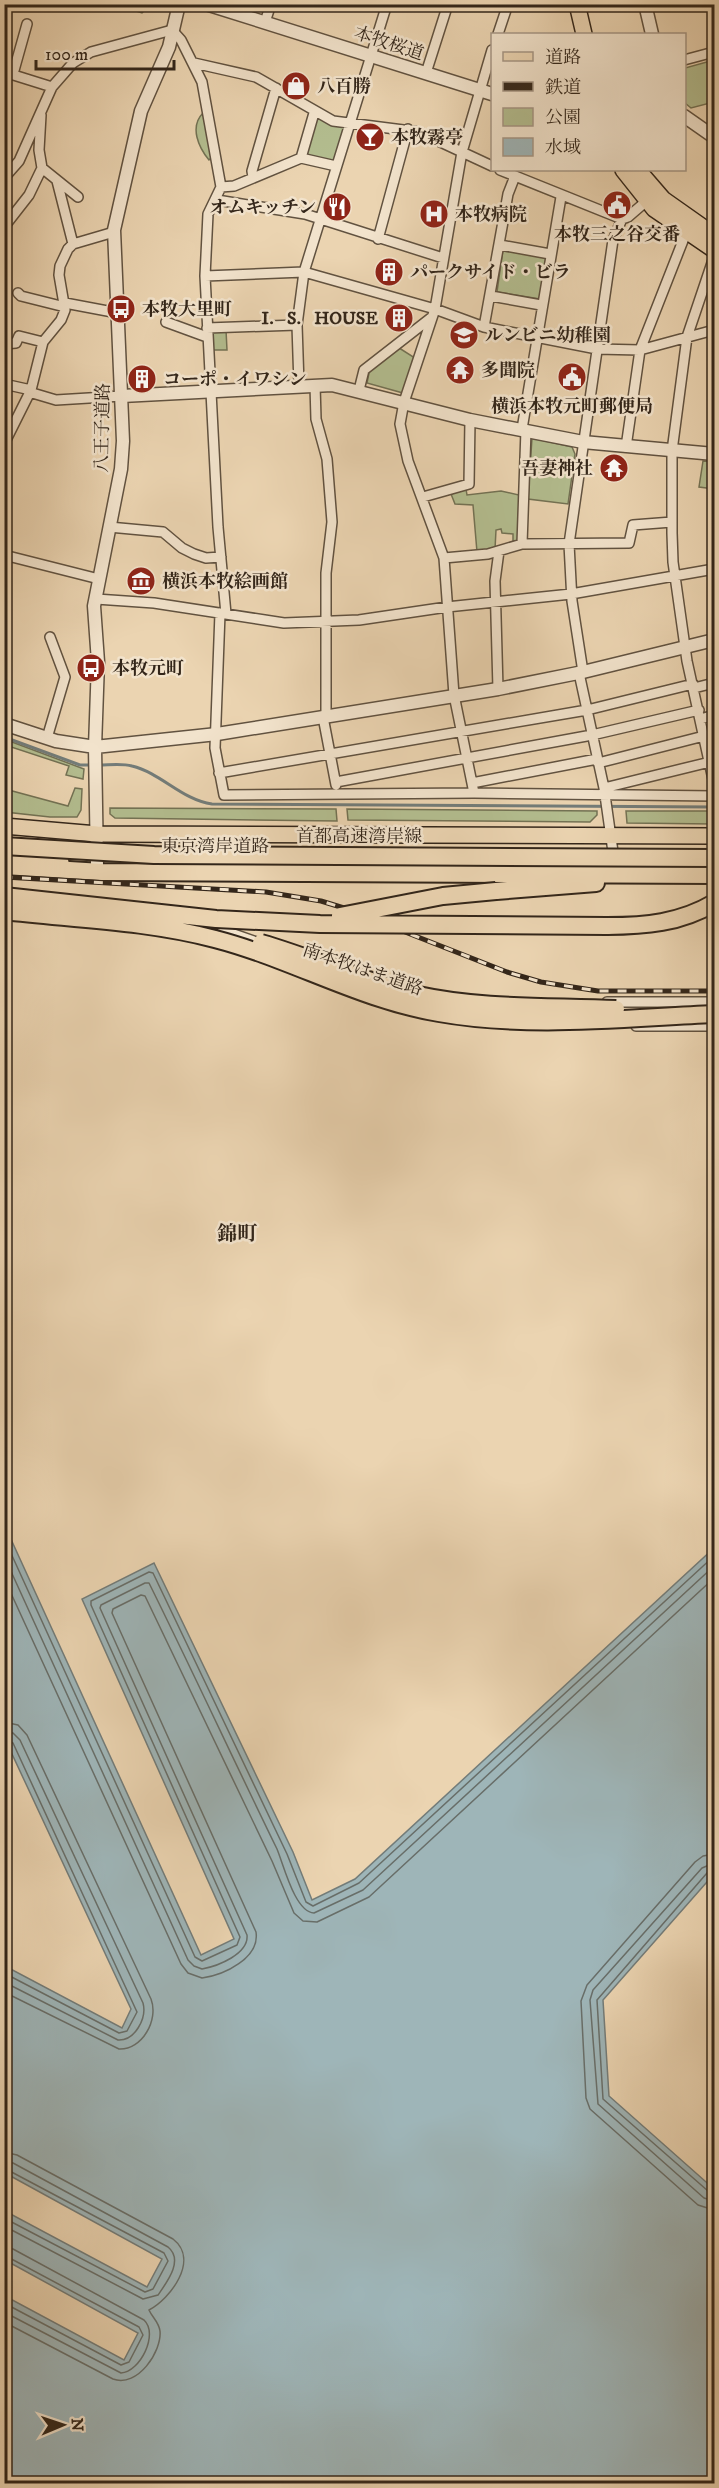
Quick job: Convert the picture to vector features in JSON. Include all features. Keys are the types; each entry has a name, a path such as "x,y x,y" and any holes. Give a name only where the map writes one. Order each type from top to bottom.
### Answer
{"highway":[{"name":"首都高速湾岸線","path":"4,846 154,855 714,858"},
{"name":"首都高速湾岸線","path":"4,866 102,872 714,875"},
{"path":"54,916 207,921 305,919 348,915 443,896 578,886 647,874"},
{"path":"4,896 216,920 398,925 649,925 681,918 714,903"},
{"name":"南本牧はま道路","path":"4,907 214,938 241,946 361,993 438,1013 487,1019 537,1021 714,1014"},
{"name":"南本牧はま道路","path":"4,907 165,925 230,935 278,948 397,989 441,999 496,1005 714,1014"}],"main road":[{"path":"567,4 574,33"},
{"path":"577,4 584,33"},
{"path":"624,171 686,233 714,250"},
{"path":"638,171 651,197 714,235"},
{"name":"東京湾岸道路","path":"4,826 97,834 714,836"},
{"name":"東京湾岸道路","path":"4,856 97,865 714,868"}],"street":[{"name":"八王子道路","path":"97,865 96,599 122,463 122,396 114,232 141,111 169,47 178,4"},
{"name":"本牧桜道","path":"206,4 491,94"},
{"path":"266,22 271,4"},
{"path":"299,385 297,325 304,272 387,4"},
{"path":"426,73 447,4"},
{"path":"498,33 508,4"},
{"path":"645,4 652,33"},
{"path":"713,4 714,12"},
{"path":"27,24 9,73 52,87"},
{"path":"4,178 19,161 52,87 80,57 172,30 194,63 202,82 220,187 217,200 208,214 205,276 223,614 215,684 217,734 215,748 224,795 338,794 473,788 714,796"},
{"path":"686,59 714,52"},
{"path":"473,788 454,695 444,558 408,461 400,424 404,402 433,313 462,152 491,53"},
{"path":"194,63 256,77 314,113 333,121 408,129 491,166"},
{"path":"253,177 252,171 276,88"},
{"path":"302,158 314,113"},
{"path":"4,227 29,195 42,168 39,150 41,114"},
{"path":"686,117 714,137"},
{"path":"378,239 408,129"},
{"path":"220,187 234,186 302,158 336,166"},
{"path":"42,168 78,197"},
{"path":"502,171 622,219 628,217 651,197"},
{"path":"484,327 508,194 515,176"},
{"path":"57,181 73,244"},
{"path":"522,544 524,430 536,337 561,196"},
{"path":"217,200 305,214 378,239 444,258"},
{"path":"615,867 612,834 581,673 571,594 569,544 614,240 622,219"},
{"path":"4,444 30,391 43,342 61,320 65,305 59,275 60,266 73,244 114,232"},
{"path":"626,447 640,350 686,233"},
{"path":"500,245 550,254"},
{"path":"714,257 687,338 672,451 675,577 693,686 704,736 711,745 714,784"},
{"path":"205,276 304,272 484,327 597,349 640,350 714,330"},
{"path":"18,293 21,296 65,305 118,313"},
{"path":"491,296 542,305"},
{"path":"359,390 364,370 433,313"},
{"path":"166,322 207,333 297,325"},
{"path":"4,344 16,343 20,336 43,342"},
{"path":"4,384 56,400 315,385 359,390 470,420 583,442 714,454"},
{"path":"315,385 316,419 327,459 332,522 326,573 324,620 325,716 338,794"},
{"path":"423,497 470,484 470,420"},
{"path":"444,558 499,551 522,544 629,543 633,525 672,522"},
{"path":"110,527 163,532 182,548 194,554 206,558 221,557"},
{"path":"498,689 495,581 499,551"},
{"path":"4,555 99,579"},
{"path":"96,599 154,603 284,623 359,620 447,607 571,594 714,569"},
{"path":"47,738 65,677 57,662 50,637"},
{"path":"4,724 47,738 95,747 217,734 498,689 581,673 714,640"},
{"path":"219,773 587,710 714,683"},
{"path":"336,782 700,714 714,716"},
{"path":"473,788 704,736"},
{"path":"604,791 712,768"},
{"path":"4,907 225,931 246,937 345,983 395,1001 416,1013 474,1023 714,1026"},
{"path":"395,1001 714,1002"}],"green space":[{"path":"118,5 150,5 142,13"},
{"path":"714,60 714,102 691,108 686,104 686,68"},
{"path":"203,113 212,157 209,160 199,144 196,131"},
{"path":"316,117 346,127 335,163 305,156"},
{"path":"503,249 546,257 540,299 497,292"},
{"path":"226,330 227,350 213,350 212,331"},
{"path":"396,346 415,358 403,393 367,383 370,368"},
{"path":"532,438 572,447 575,454 568,504 528,499"},
{"path":"703,461 714,462 714,489 699,487"},
{"path":"466,489 467,495 501,491 519,495 518,540 513,541 513,534 502,533 501,529 496,530 495,549 477,552 473,505 455,504 451,494"},
{"path":"4,739 84,769 83,779 66,775 69,766 5,745"},
{"path":"75,788 82,789 81,810 77,817 50,817 5,812 5,789 68,806"},
{"path":"110,808 336,809 337,821 115,818 110,814"},
{"path":"347,809 597,811 597,815 590,822 348,820"},
{"path":"626,811 714,811 714,824 627,823"}],"water":[{"path":"4,1524 201,1955 234,1939 82,1599 154,1563 293,1852 312,1900 355,1879 714,1548 714,1874 603,2000 609,2096 714,2189 714,2219 711,2224 714,2226 714,2483 5,2483 5,2296 124,2360 138,2333 5,2260 5,2211 147,2287 162,2259 5,2173 5,1966 122,2028 131,2009 5,1739"}],"waterway":[{"path":"4,737 80,765 92,765"},
{"path":"99,765 124,765 143,769 181,792 201,802 212,804 714,807"}],"railway":[{"path":"4,877 266,892 321,901 344,908 507,972 541,982 598,991 714,991"}],"place":[{"name":"八百勝","path":"296,86"},
{"name":"本牧霧亭","path":"370,137"},
{"name":"本牧三之谷交番","path":"617,205"},
{"name":"オムキッチン","path":"337,207"},
{"name":"本牧病院","path":"434,214"},
{"name":"パークサイド・ビラ","path":"389,272"},
{"name":"本牧大里町","path":"121,309"},
{"name":"I．S．HOUSE","path":"399,318"},
{"name":"ルンビニ幼稚園","path":"464,335"},
{"name":"多聞院","path":"460,370"},
{"name":"横浜本牧元町郵便局","path":"572,377"},
{"name":"コーポ・イワシン","path":"142,379"},
{"name":"吾妻神社","path":"614,468"},
{"name":"横浜本牧絵画館","path":"141,581"},
{"name":"本牧元町","path":"91,668"}],"district":[{"name":"錦町","path":"237,1233"}]}
